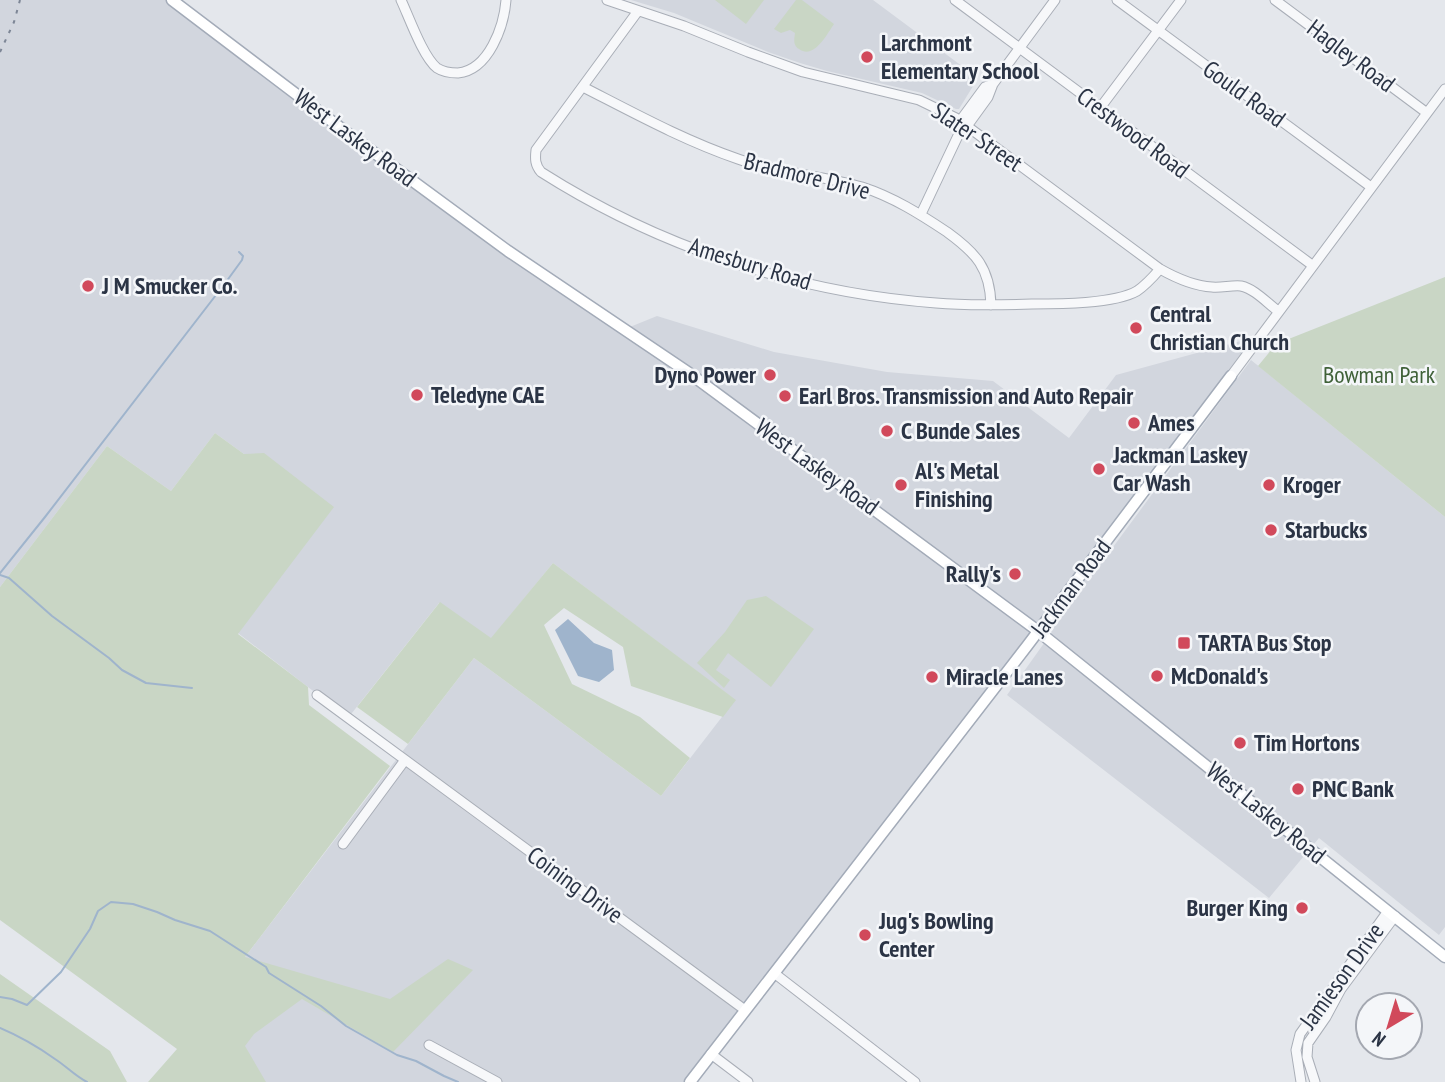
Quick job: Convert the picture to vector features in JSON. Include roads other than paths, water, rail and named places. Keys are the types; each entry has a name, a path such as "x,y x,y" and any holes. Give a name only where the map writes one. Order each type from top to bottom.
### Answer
{"main road":[{"name":"West Laskey Road","path":"172,0 508,251 689,373 1038,631 1445,957"},
{"name":"Jackman Road","path":"690,1082 1231,376"}],"street":[{"path":"401,0 434,65 443,72 455,73 470,69 490,49 502,24 506,0"},
{"name":"Slater Street","path":"607,0 684,26 803,72 919,100 952,115 1160,269 1177,279 1197,285 1240,286 1252,291 1278,311"},
{"name":"Crestwood Road","path":"955,0 1312,265"},
{"path":"921,214 963,123 985,87 993,84 1055,0"},
{"name":"Gould Road","path":"1117,0 1371,187"},
{"path":"1100,108 1181,0"},
{"name":"Hagley Road","path":"1275,0 1427,113"},
{"name":"Amesbury Road","path":"638,11 536,150 535,158 541,172 610,212 690,247 748,267 806,283 883,297 936,303 991,305 1084,301 1126,296 1144,286 1160,269"},
{"name":"Bradmore Drive","path":"583,87 692,142 778,170 860,187 889,197 921,214 975,255 990,286 991,305"},
{"name":"Jackman Road","path":"1231,376 1445,89"},
{"name":"Coining Drive","path":"317,695 745,1010"},
{"path":"343,844 405,760"},
{"name":"Jamieson Drive","path":"1301,1082 1296,1060 1300,1034 1391,914"},
{"name":"Jamieson Drive","path":"1315,1082 1307,1057 1308,1043 1391,914"},
{"path":"774,973 915,1082"},
{"path":"429,1045 498,1082"},
{"path":"711,1054 748,1082"}],"water":[{"path":"568,619 594,643 612,650 614,670 599,682 578,676 555,630"}],"waterway":[{"path":"0,573 226,282 242,260 243,256 239,252"},
{"path":"0,575 9,578 52,616 122,670 146,683 192,688"},
{"path":"0,997 27,1005 61,972 90,929 98,911 111,902 133,904 210,931 266,967 269,973 321,1006 346,1026 397,1055 416,1061 458,1082"},
{"path":"0,1028 42,1050 87,1082"}],"railway":[{"path":"0,52 14,22 20,0"}],"place":[{"name":"Larchmont Elementary School","path":"867,57"},
{"name":"J M Smucker Co.","path":"88,286"},
{"name":"Central Christian Church","path":"1136,328"},
{"name":"Dyno Power","path":"770,375"},
{"name":"Teledyne CAE","path":"417,395"},
{"name":"Earl Bros. Transmission and Auto Repair","path":"785,396"},
{"name":"Ames","path":"1134,423"},
{"name":"C Bunde Sales","path":"887,431"},
{"name":"Jackman Laskey Car Wash","path":"1099,469"},
{"name":"Al's Metal Finishing","path":"901,485"},
{"name":"Kroger","path":"1269,485"},
{"name":"Starbucks","path":"1271,530"},
{"name":"Rally's","path":"1015,574"},
{"name":"TARTA Bus Stop","path":"1184,643"},
{"name":"McDonald's","path":"1157,676"},
{"name":"Miracle Lanes","path":"932,677"},
{"name":"Tim Hortons","path":"1240,743"},
{"name":"PNC Bank","path":"1298,789"},
{"name":"Burger King","path":"1302,908"},
{"name":"Jug's Bowling Center","path":"865,935"}],"park label":[{"name":"Bowman Park","path":"1379,375"}]}
